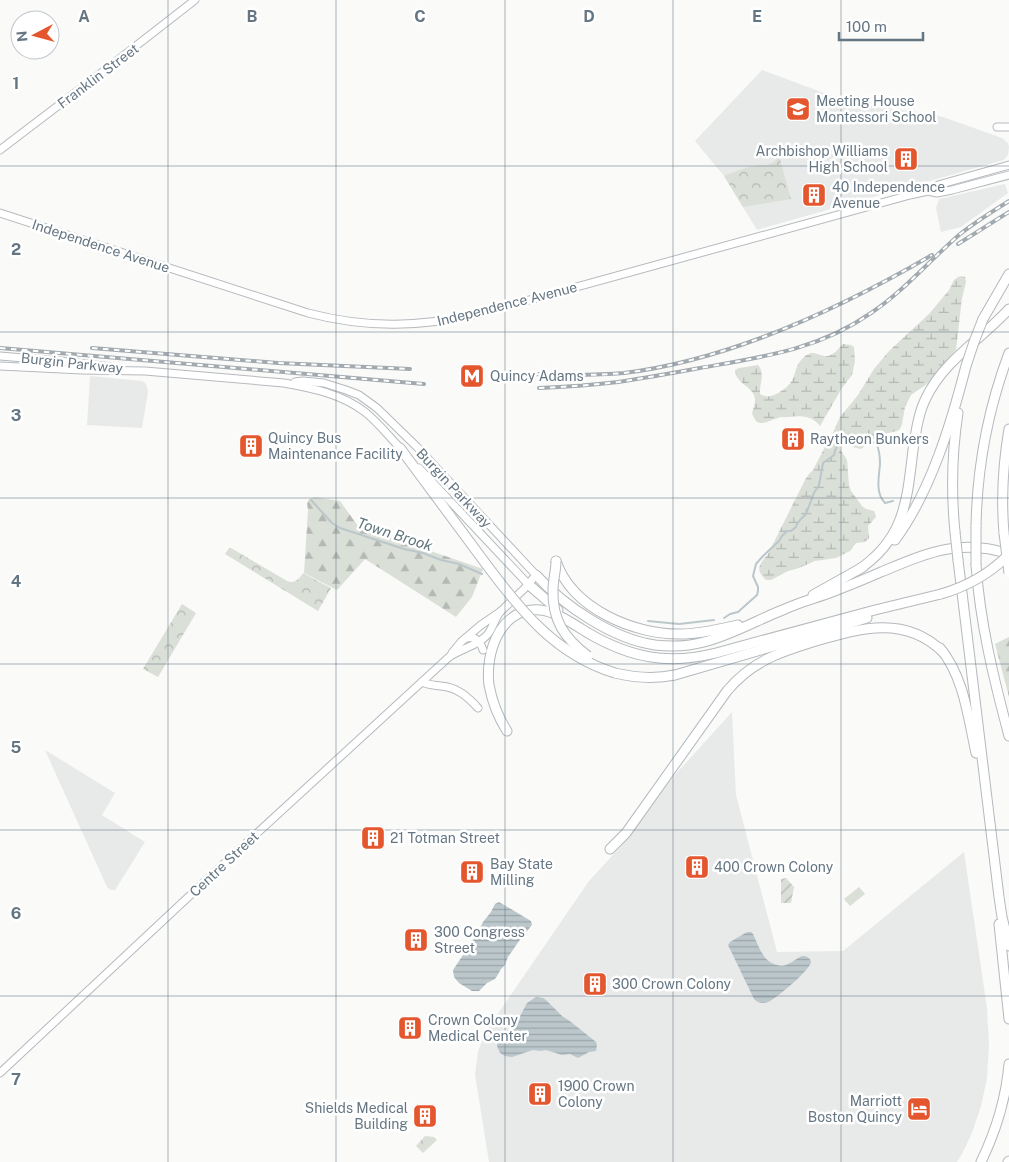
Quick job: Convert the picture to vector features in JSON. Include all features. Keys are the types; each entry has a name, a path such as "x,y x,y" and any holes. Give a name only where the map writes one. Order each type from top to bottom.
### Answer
{"highway":[{"path":"793,605 875,560 903,530 928,482 939,453 983,319 1009,274"},
{"path":"858,570 885,546 902,516 907,497 918,423 924,404 933,386 949,365 1009,309"},
{"path":"1009,352 997,388 985,437 978,488 976,527 976,566 979,596 1009,736"},
{"path":"966,366 954,442 955,532 1000,907 1009,946"},
{"path":"1009,429 1004,462 1003,487 1004,533 1009,573"},
{"path":"400,448 517,604 561,645 582,659 615,673 652,678 669,676 822,632 960,588 979,579 1009,554"},
{"path":"536,575 550,590 572,608 594,622 636,640 669,646 688,645 719,637 793,605 942,550 956,547 977,547 1009,554"},
{"path":"615,673 580,650 567,638 560,626 555,614 553,596 556,562 560,572 585,601 614,620 643,630 663,633 695,633 724,628 765,617"},
{"path":"528,584 549,604 580,627"},
{"path":"507,731 493,701 489,677 489,662 491,652 501,629 506,622 524,612 544,610 552,613 602,640 630,652 656,658 680,659 710,654 941,594"},
{"path":"822,632 846,626 881,622 914,629 933,642 943,652 954,668 962,690 980,767 989,817"},
{"path":"610,849 621,840 727,691 738,679 758,664 785,651 870,628 894,629 913,633 930,641 943,652"},
{"path":"995,867 1001,948 1009,1018"},
{"path":"980,1162 993,1134 1000,1112 1006,1090 1009,1064"}],"main road":[{"name":"Franklin Street","path":"0,150 195,0"},
{"path":"997,127 1008,131"},
{"name":"Independence Avenue","path":"0,213 326,318 352,322 403,325 440,322 482,313 928,191 941,184 1001,168 1009,163"},
{"name":"Independence Avenue","path":"928,191 937,193 1009,175"},
{"name":"Burgin Parkway","path":"0,356 284,383 307,387 331,395 356,406 373,419 528,584"},
{"name":"Burgin Parkway","path":"0,366 145,371"},
{"name":"Burgin Parkway","path":"284,383 303,381 324,383 359,395 377,408 417,447 536,575"},
{"name":"Centre Street","path":"0,1073 223,864 449,657 466,638 500,612 536,575"},
{"name":"Centre Street","path":"449,657 480,642 489,632 500,612"},
{"path":"466,638 474,638 480,642 483,650"},
{"path":"422,682 427,685 443,686 456,690 468,697 478,708"}],"shaded area":[{"path":"762,70 851,103 943,117 1002,138 1008,143 1008,155 1004,160 757,230 724,176 695,141"},
{"path":"1005,184 1008,193 961,227 941,232 936,208 939,199"},
{"path":"90,376 142,381 145,383 148,392 142,428 87,425"},
{"path":"732,712 736,795 777,952 843,951 964,852 987,1008 989,1045 987,1079 981,1106 972,1133 962,1154 957,1162 489,1162 475,1075 478,1051 486,1031 589,881 623,844 663,788"},
{"path":"45,750 115,793 102,815 145,842 115,890 107,887"},
{"path":"499,902 531,921 532,925 508,957 495,979 487,983 479,991 472,991 459,983 454,977 453,970 495,904"},
{"path":"747,932 753,934 764,957 772,963 784,965 802,956 808,957 811,962 792,984 768,1002 760,1003 754,999 728,945"},
{"path":"536,997 546,1000 562,1016 596,1042 596,1051 589,1052 578,1058 570,1054 562,1055 546,1050 533,1050 512,1057 500,1053 497,1046 498,1039 517,1022 527,1003"}],"green space":[{"path":"779,156 791,199 743,207 724,176 747,168 771,163"},
{"path":"962,276 965,277 966,282 962,298 956,350 927,384 911,395 905,407 900,429 877,437 861,449 846,443 841,445 840,449 847,460 851,491 862,506 875,513 876,517 868,526 869,538 865,542 856,543 850,551 836,558 815,561 788,571 771,580 766,580 760,573 759,567 768,554 805,480 813,470 840,417 889,351 929,314 949,290 954,280"},
{"path":"843,344 854,347 855,361 852,375 842,388 820,426 813,419 800,416 781,417 763,423 754,418 752,413 755,402 754,396 738,379 735,370 758,365 762,372 760,394 770,396 780,392 789,385 799,363 806,355 813,353 828,356"},
{"path":"315,497 340,501 358,526 483,569 472,597 456,617 365,559 337,590 304,573 307,503 309,499"},
{"path":"229,548 287,581 296,581 303,573 331,588 318,611 225,554"},
{"path":"182,604 196,613 158,677 143,669"},
{"path":"1009,637 1009,697 995,644"},
{"path":"786,878 794,887 791,903 781,903 781,879"},
{"path":"859,887 865,894 850,906 844,899"},
{"path":"425,1136 434,1137 437,1140 423,1153 416,1146"}],"waterway":[{"name":"Town Brook","path":"724,618 738,612 757,595 758,587 753,576 756,564 787,531 791,531 796,527 806,514 819,485 823,463 834,455 842,439 847,437 867,439 877,445 880,462 878,485 880,495 885,503 893,501"},
{"name":"Town Brook","path":"311,500 332,523 340,528 404,549 459,564 482,574"},
{"name":"Town Brook","path":"648,621 679,624 714,620"}],"railway":[{"path":"539,388 618,382 745,360 789,350 831,336 851,326 883,304 959,235 1009,201"},
{"path":"958,244 1009,212"},
{"path":"525,374 587,375 624,373 704,357 784,329 823,312 897,275 932,255"},
{"path":"0,348 424,384"},
{"path":"92,348 278,363 410,369"}],"place":[{"name":"Meeting House Montessori School","path":"798,109"},
{"name":"Archbishop Williams High School","path":"906,159"},
{"name":"40 Independence Avenue","path":"814,195"},
{"name":"Quincy Adams","path":"472,376"},
{"name":"Raytheon Bunkers","path":"793,439"},
{"name":"Quincy Bus Maintenance Facility","path":"251,446"},
{"name":"21 Totman Street","path":"373,838"},
{"name":"400 Crown Colony","path":"697,867"},
{"name":"Bay State Milling","path":"472,872"},
{"name":"300 Congress Street","path":"416,940"},
{"name":"300 Crown Colony","path":"595,984"},
{"name":"Crown Colony Medical Center","path":"410,1028"},
{"name":"1900 Crown Colony","path":"540,1094"},
{"name":"Marriott Boston Quincy","path":"919,1109"},
{"name":"Shields Medical Building","path":"425,1116"}]}
